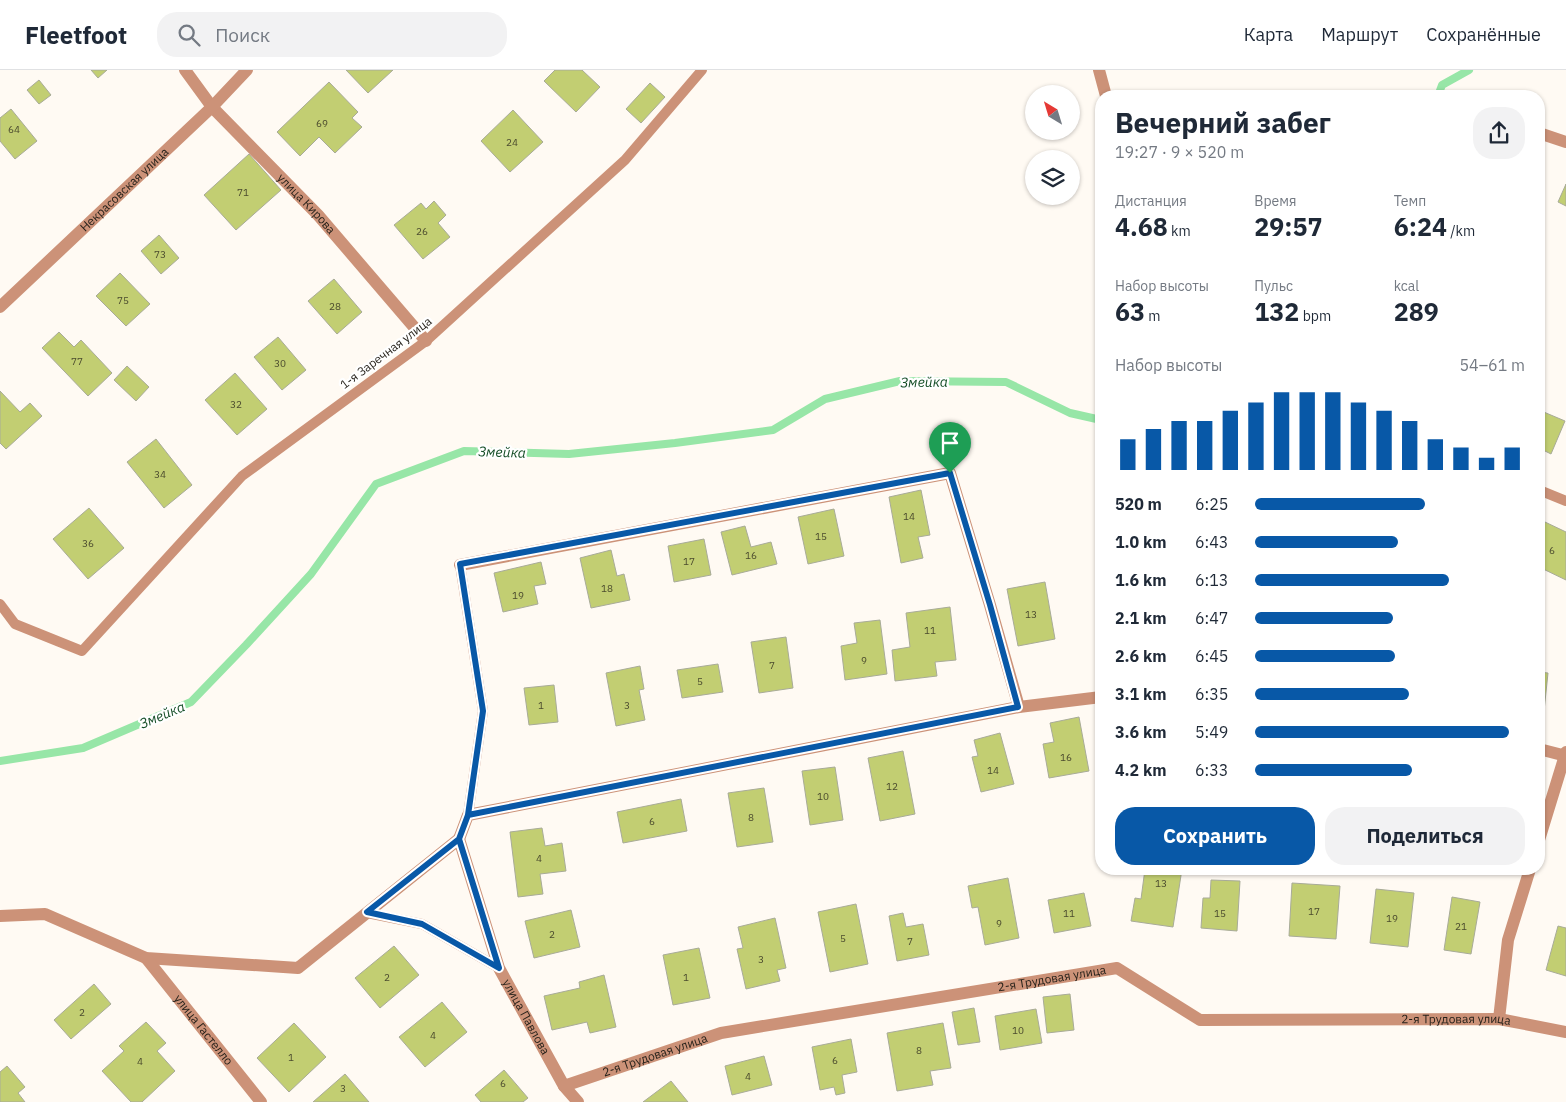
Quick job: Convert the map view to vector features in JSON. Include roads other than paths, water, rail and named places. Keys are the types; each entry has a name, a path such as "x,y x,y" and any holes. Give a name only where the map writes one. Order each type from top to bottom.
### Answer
{"street":[{"name":"улица Кирова","path":"185,70 212,107 318,215 426,341"},
{"name":"Некрасовская улица","path":"0,307 212,107 247,70"},
{"path":"1099,70 1104,90"},
{"path":"1545,135 1566,142"},
{"path":"460,564 950,473 990,605 1018,707"},
{"path":"0,916 45,914 146,958 298,968 459,839 468,815 1018,707 1095,698"},
{"path":"1545,750 1566,754 1545,821"},
{"name":"улица Павлова","path":"459,839 499,968 564,1086 578,1102"},
{"path":"1499,1019 1508,940 1528,875"},
{"name":"улица Гастелло","path":"146,958 261,1102"},
{"name":"2-я Трудовая улица","path":"564,1086 721,1034 1118,968 1200,1020 1499,1019 1566,1032"}],"lane":[{"name":"1-я Заречная улица","path":"0,604 15,624 82,651 242,476 426,341 625,160 702,70"},
{"path":"1545,492 1566,501"},
{"path":"460,564 483,711 468,815"},
{"path":"367,912 422,924 499,968"}],"waterway":[{"name":"Змейка","path":"1440,90 1442,85 1469,70"},
{"name":"Змейка","path":"0,761 83,748 191,702 311,574 376,484 464,451 569,454 773,430 825,399 900,381 1006,382 1070,413 1095,419"}]}
